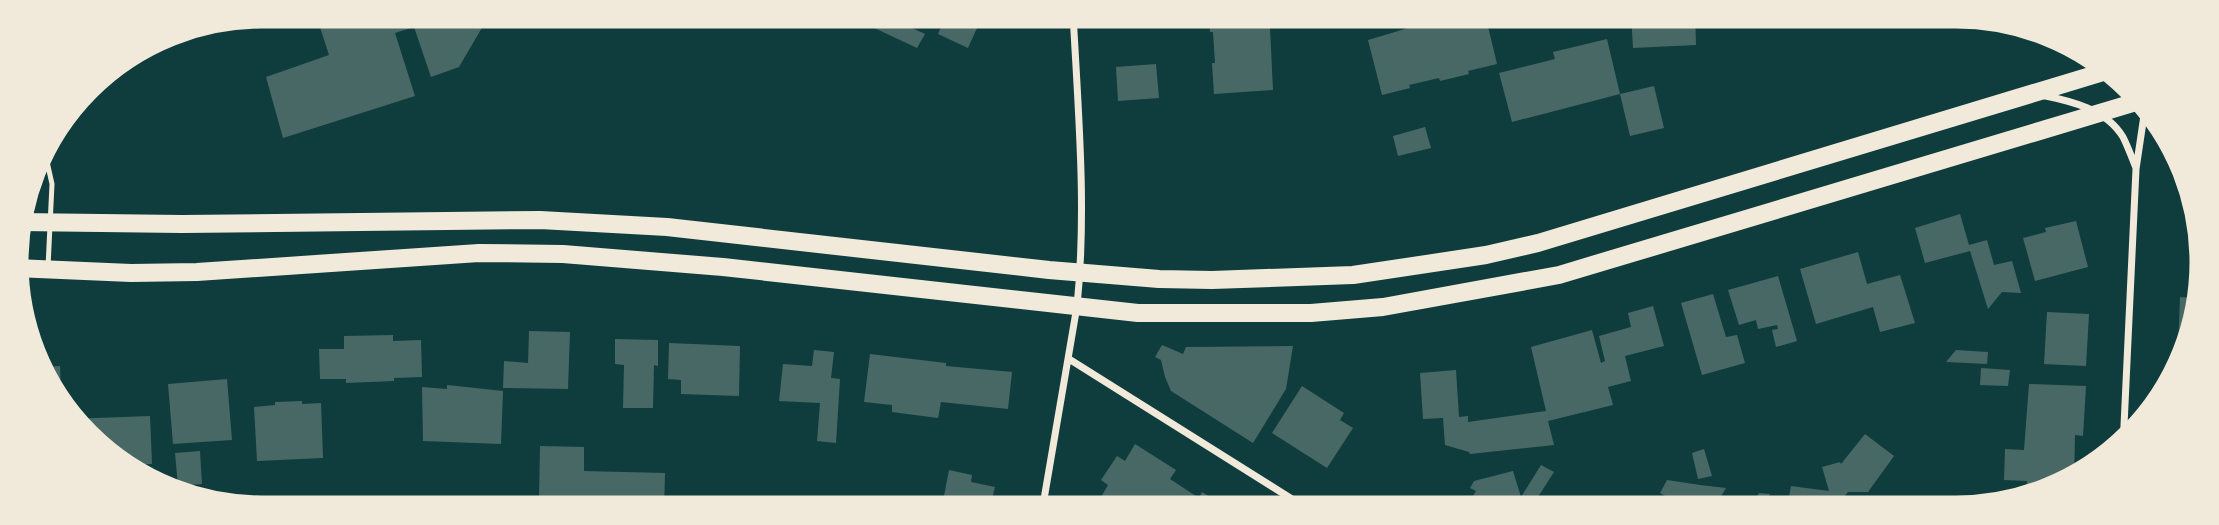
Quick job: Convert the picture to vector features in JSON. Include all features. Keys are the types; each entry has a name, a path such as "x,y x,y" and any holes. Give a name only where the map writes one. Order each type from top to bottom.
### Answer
{"main road":[{"path":"28,223 540,220 667,227 1081,273 1189,280 1353,275 1486,255 1538,243 2100,73"},
{"path":"25,269 197,272 480,253 563,254 723,267 1148,314 1311,313 1383,307 1464,294 1571,271 2133,104"}],"street":[{"path":"1044,500 1081,273 1073,25"},
{"path":"2034,94 2067,100 2098,113 2109,121 2123,137 2136,169"},
{"path":"2124,432 2136,169 2142,115"},
{"path":"1069,359 1293,500"}],"lane":[{"path":"47,162 52,184 48,270"}],"building":[{"path":"1209,24 1267,24 1267,28 1270,28 1273,90 1214,94 1213,32 1210,32"},
{"path":"1487,24 1497,64 1440,81 1439,78 1409,85 1410,88 1382,95 1368,40 1425,25"},
{"path":"1632,24 1695,24 1696,45 1633,48"},
{"path":"319,25 483,26 459,67 431,77 414,27 395,33 415,96 283,138 266,77 329,55"},
{"path":"867,25 905,25 925,34 917,48"},
{"path":"942,25 970,25 977,28 968,48 938,34"},
{"path":"1607,39 1620,94 1512,122 1499,73 1555,59 1553,52"},
{"path":"1156,64 1159,98 1118,101 1116,67"},
{"path":"1654,86 1664,128 1630,136 1620,94"},
{"path":"1425,127 1431,148 1398,156 1393,136"},
{"path":"1960,214 1969,245 1987,240 1994,265 2012,261 2021,293 2002,292 1988,309 1970,251 1925,263 1915,228"},
{"path":"2076,221 2088,267 2035,281 2023,238 2046,232 2045,228"},
{"path":"2191,226 2194,278 2193,289 2190,289"},
{"path":"1858,252 1867,284 1900,275 1915,323 1880,332 1873,307 1816,324 1800,269"},
{"path":"1778,276 1797,341 1776,347 1772,330 1778,329 1777,325 1758,329 1756,320 1739,325 1728,290"},
{"path":"1713,294 1726,337 1737,335 1745,363 1702,375 1681,303"},
{"path":"2180,297 2191,298 2190,309 2178,348"},
{"path":"1653,306 1664,346 1625,356 1631,381 1608,387 1613,405 1548,421 1554,445 1470,454 1445,445 1443,418 1423,419 1420,373 1456,370 1459,417 1468,416 1468,422 1546,411 1531,347 1592,330 1601,363 1605,361 1599,336 1631,327 1628,313"},
{"path":"2047,312 2089,314 2086,366 2044,364"},
{"path":"529,331 570,332 568,389 503,388 504,361 528,363"},
{"path":"393,335 393,341 421,340 422,377 346,383 346,379 320,379 319,349 344,349 344,336"},
{"path":"615,339 658,340 658,366 654,365 653,408 623,408 624,365 615,364"},
{"path":"669,343 740,346 739,396 681,394 681,380 668,379"},
{"path":"1162,345 1183,354 1186,347 1293,346 1286,389 1253,443 1171,391 1161,360 1155,357"},
{"path":"814,350 834,352 831,378 840,379 836,443 817,441 820,403 779,401 783,364 812,366"},
{"path":"1956,350 1988,352 1987,364 1946,362"},
{"path":"870,354 946,363 946,366 1012,372 1008,409 941,402 938,418 892,412 892,405 864,402"},
{"path":"60,366 61,389 56,382 49,367"},
{"path":"1981,368 2010,370 2008,386 1980,385"},
{"path":"227,379 232,440 173,444 168,384"},
{"path":"2029,384 2086,386 2083,436 2075,435 2074,470 2026,489 2027,481 2004,480 2005,449 2024,450"},
{"path":"447,385 503,391 501,444 423,441 422,387 447,389"},
{"path":"1302,386 1344,413 1340,420 1353,428 1327,468 1272,433"},
{"path":"302,401 302,404 321,403 323,458 257,461 254,407 275,405 275,402"},
{"path":"150,416 152,464 137,465 94,431 84,418"},
{"path":"1865,434 1894,456 1868,492 1848,492 1841,500 1789,497 1791,486 1829,491 1822,467 1840,462 1841,464"},
{"path":"1135,444 1176,470 1170,479 1199,498 1202,492 1215,500 1099,500 1108,485 1101,480 1117,456 1125,461"},
{"path":"540,446 584,447 584,471 665,473 664,500 539,497"},
{"path":"1704,449 1712,476 1698,479 1692,453"},
{"path":"200,451 202,484 178,485 175,453"},
{"path":"1541,465 1554,472 1536,500 1471,500 1476,491 1470,488 1474,481 1513,471 1521,497"},
{"path":"949,470 972,475 971,482 995,487 992,500 943,500"},
{"path":"1667,480 1726,488 1719,500 1700,500 1693,496 1690,500 1672,500 1660,493"},
{"path":"1759,493 1770,494 1766,500 1755,500"}]}
